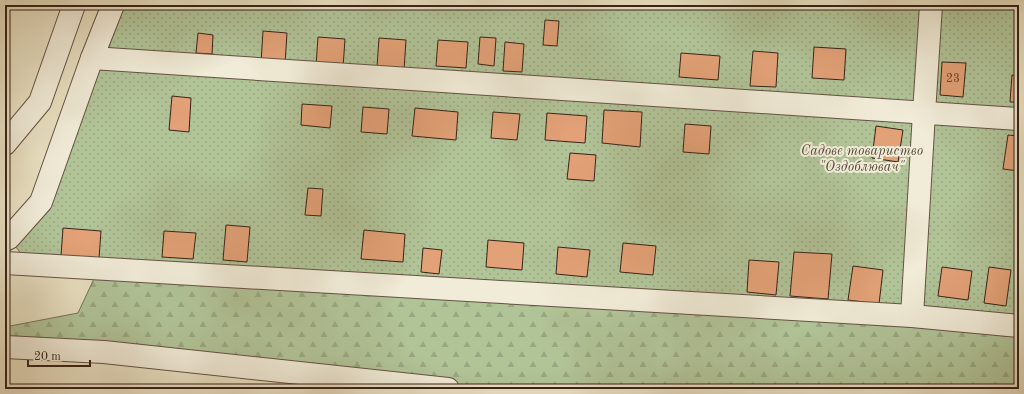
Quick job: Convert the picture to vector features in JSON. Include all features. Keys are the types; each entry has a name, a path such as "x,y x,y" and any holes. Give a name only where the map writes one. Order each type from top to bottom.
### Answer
{"street":[{"path":"5,144 40,102 74,5"},
{"path":"5,240 9,238 41,202 92,58 113,5"},
{"path":"912,316 931,5"},
{"path":"92,58 1019,119"},
{"path":"5,263 912,316 1019,326"},
{"path":"5,347 104,352 448,389"}],"green space":[{"name":"Садове товариство \"Оздоблювач\"","path":"113,5 1019,5 1019,326 29,264 9,238 41,202"},
{"path":"99,268 1019,326 1019,389 448,389 5,347 5,327 78,313"}],"building":[{"path":"887,5 914,5 914,7"},
{"path":"545,20 559,21 557,46 543,45"},
{"path":"263,31 287,33 285,64 261,62"},
{"path":"198,33 213,35 212,54 196,53"},
{"path":"318,37 345,39 343,68 316,66"},
{"path":"480,37 496,38 494,66 478,64"},
{"path":"379,38 406,40 404,70 377,67"},
{"path":"438,40 468,42 466,68 436,66"},
{"path":"505,42 524,44 522,72 503,71"},
{"path":"814,47 846,49 844,80 812,78"},
{"path":"753,51 778,53 776,87 750,86"},
{"path":"681,53 720,56 718,80 679,77"},
{"path":"942,62 966,63 963,97 940,95"},
{"path":"1012,75 1019,76 1019,102 1010,102"},
{"path":"172,96 191,98 189,132 169,130"},
{"path":"302,104 332,106 330,128 301,125"},
{"path":"363,107 389,109 387,134 361,132"},
{"path":"415,108 458,112 456,140 412,136"},
{"path":"604,110 642,112 640,147 602,143"},
{"path":"493,112 520,114 517,140 491,138"},
{"path":"547,113 587,116 585,143 545,140"},
{"path":"685,124 711,126 709,154 683,152"},
{"path":"876,126 903,130 898,162 872,158"},
{"path":"1008,135 1019,136 1019,171 1003,169"},
{"path":"570,153 596,155 594,181 567,179"},
{"path":"308,188 323,189 321,216 305,215"},
{"path":"226,225 250,227 247,262 223,260"},
{"path":"63,228 101,231 99,259 61,256"},
{"path":"364,230 405,234 403,262 361,259"},
{"path":"164,231 196,233 193,259 162,257"},
{"path":"488,240 524,243 522,270 486,267"},
{"path":"623,243 656,246 653,275 620,272"},
{"path":"558,247 590,250 587,277 556,274"},
{"path":"423,248 442,250 439,274 421,272"},
{"path":"794,252 832,254 828,299 790,296"},
{"path":"749,260 779,262 776,295 747,292"},
{"path":"853,266 883,270 879,304 848,300"},
{"path":"942,267 972,271 968,300 938,296"},
{"path":"989,267 1011,270 1006,306 984,303"}]}
